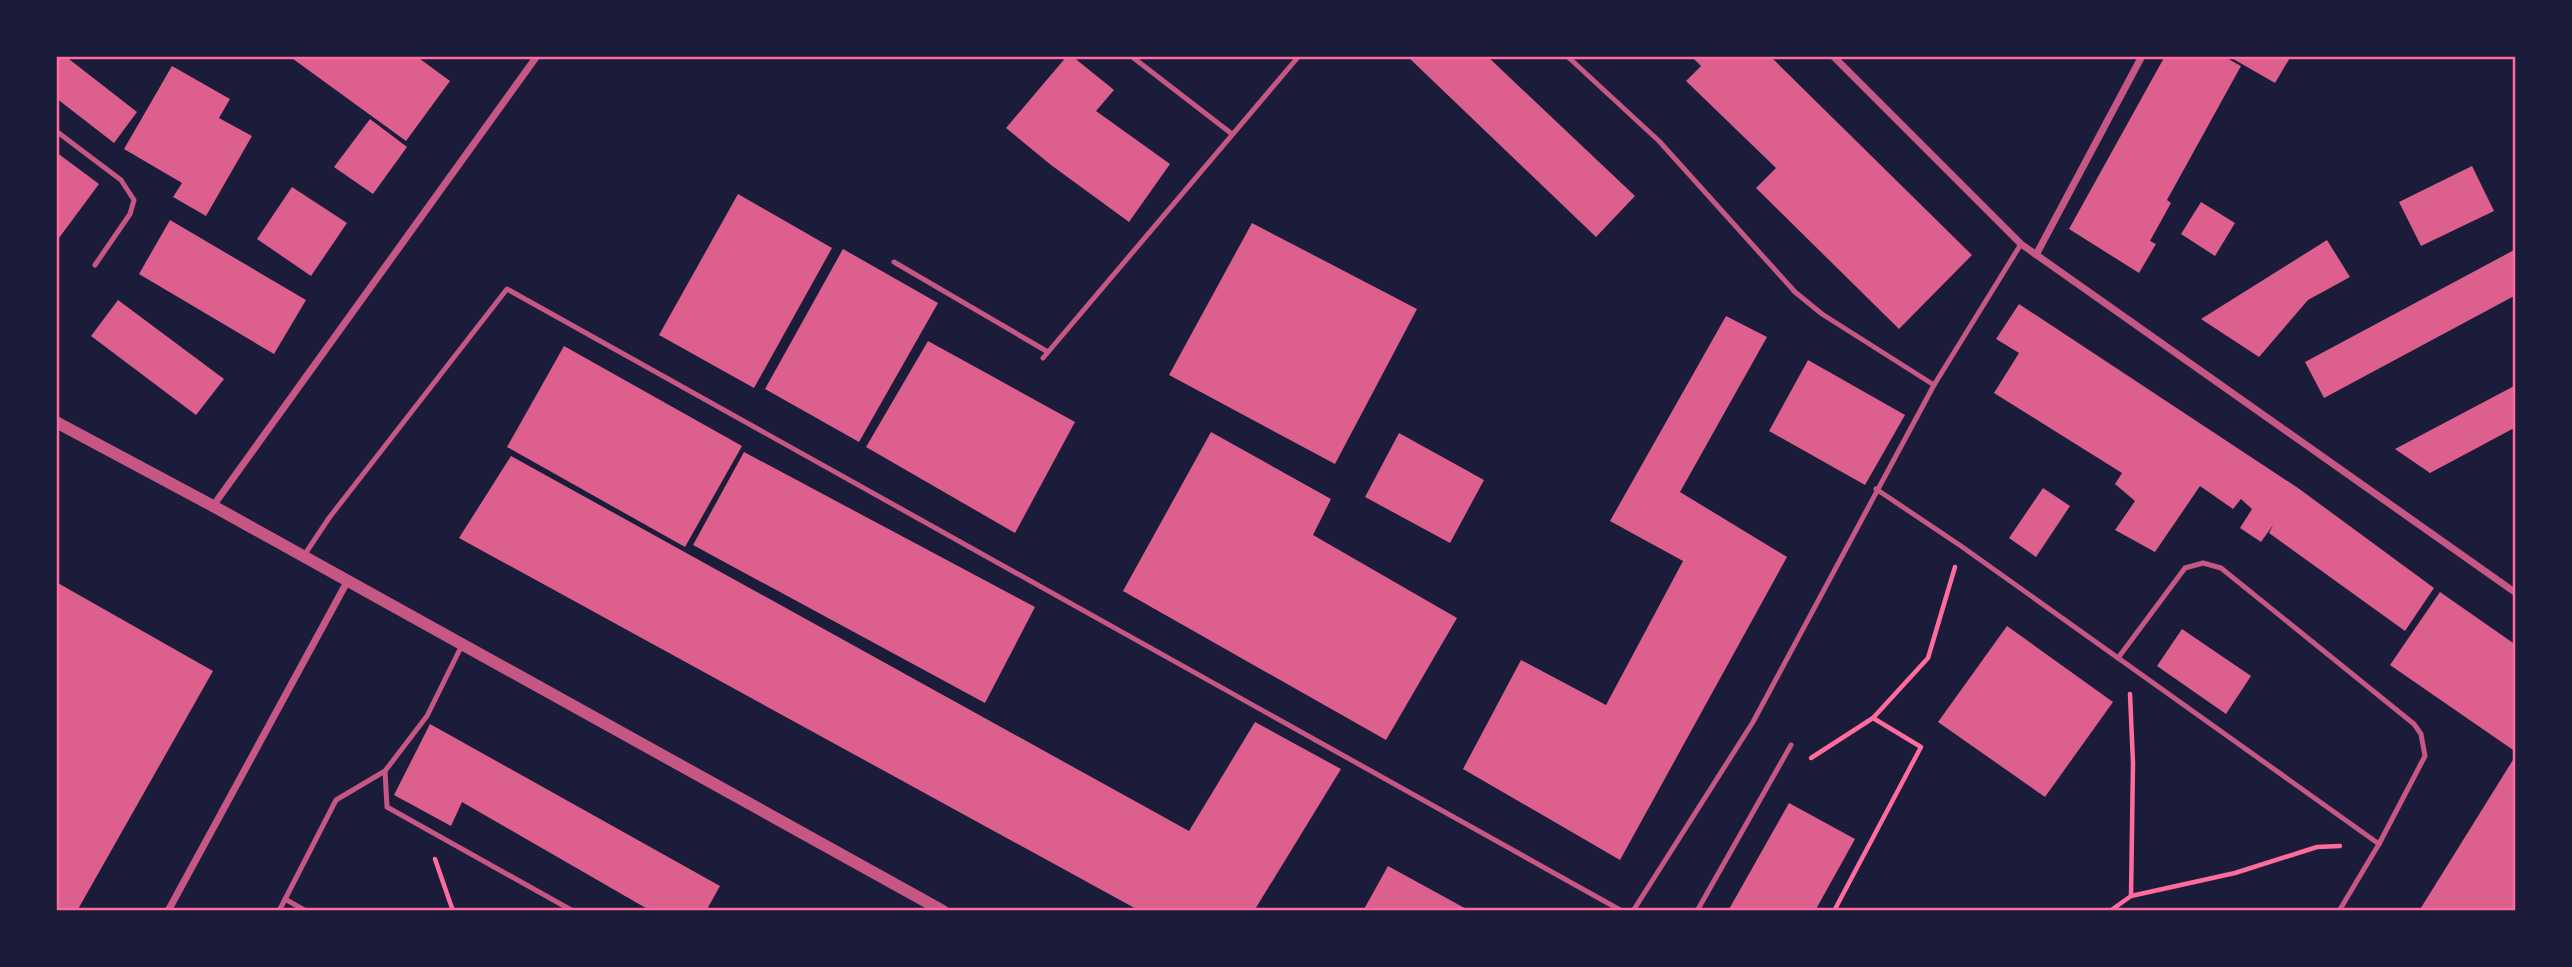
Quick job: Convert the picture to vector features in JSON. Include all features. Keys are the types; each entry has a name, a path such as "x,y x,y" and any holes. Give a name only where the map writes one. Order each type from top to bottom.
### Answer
{"street":[{"path":"213,506 537,56"},
{"path":"1832,56 2021,244 2516,593"},
{"path":"2036,255 2142,56"},
{"path":"56,422 213,506 943,911"},
{"path":"168,911 347,582"}],"lane":[{"path":"1130,56 1232,134"},
{"path":"1043,358 1298,56"},
{"path":"1567,56 1660,141 1795,292 1822,314 1934,385"},
{"path":"56,131 121,180 134,200 130,214 95,265"},
{"path":"1633,911 1753,722 1934,385 2021,244"},
{"path":"894,262 1048,352"},
{"path":"303,557 329,518 507,289 1622,911"},
{"path":"1876,489 1961,546 2379,844"},
{"path":"2118,658 2185,568 2203,563 2221,568 2414,724 2421,734 2425,756 2379,844 2339,911"},
{"path":"279,911 336,800 385,771 427,716 462,645"},
{"path":"1697,911 1791,746"},
{"path":"385,771 387,807 573,911"},
{"path":"285,899 306,911"}],"path":[{"path":"1791,746 1811,758 1873,718 1927,658 1961,546"},
{"path":"2128,665 2133,763 2131,896"},
{"path":"1834,911 1921,747 1873,718"},
{"path":"425,829 453,911"},
{"path":"2110,911 2131,896 2235,873 2317,847 2379,844"}],"building":[{"path":"56,56 65,56 137,112 114,143 56,98"},
{"path":"289,56 416,56 450,81 406,141"},
{"path":"1067,56 1072,56 1114,90 1096,111 1170,164 1129,222 1006,128"},
{"path":"1407,56 1487,56 1635,196 1596,237"},
{"path":"1691,56 1770,56 1972,255 1899,329 1756,188 1776,168 1686,81 1701,66"},
{"path":"2165,56 2223,56 2241,66 2167,200 2171,203 2150,241 2156,244 2139,273 2069,229"},
{"path":"2228,56 2291,56 2275,83"},
{"path":"172,66 230,99 219,118 252,136 206,216 173,197 182,183 124,149"},
{"path":"370,119 407,147 373,194 334,167"},
{"path":"56,152 99,184 56,242"},
{"path":"2472,166 2494,211 2421,246 2399,202"},
{"path":"292,187 347,223 311,276 257,239"},
{"path":"738,194 832,248 754,388 659,335"},
{"path":"2201,202 2235,223 2215,256 2181,234"},
{"path":"170,220 306,300 274,354 139,274"},
{"path":"1252,223 1417,309 1335,464 1169,375"},
{"path":"2327,240 2350,277 2308,300 2259,357 2201,319"},
{"path":"843,249 938,303 859,442 765,389"},
{"path":"2516,249 2516,295 2324,398 2305,362"},
{"path":"118,300 224,379 196,415 91,336"},
{"path":"2019,304 2298,488 2434,588 2405,631 2269,533 2273,525 2261,542 2240,528 2252,509 2241,499 2233,509 2200,486 2155,552 2115,530 2135,501 2115,484 2122,473 1994,393 2019,353 1996,339"},
{"path":"1726,316 1767,337 1680,492 1787,557 1620,860 1463,769 1521,660 1606,705 1683,561 1610,521"},
{"path":"928,341 1075,422 1015,533 866,447"},
{"path":"564,346 742,446 685,547 507,447"},
{"path":"1808,360 1905,415 1865,485 1769,431"},
{"path":"2516,385 2516,427 2430,473 2395,449"},
{"path":"1211,432 1331,499 1313,535 1457,618 1386,740 1123,591"},
{"path":"1399,433 1484,480 1450,543 1365,497"},
{"path":"744,452 1035,607 985,703 693,545"},
{"path":"511,456 1189,831 1255,722 1341,769 1254,911 1140,911 459,538"},
{"path":"2043,488 2070,506 2036,557 2009,538"},
{"path":"56,582 213,671 77,911 56,911"},
{"path":"2440,592 2516,645 2516,752 2390,665"},
{"path":"2007,626 2113,702 2045,797 1938,722"},
{"path":"2182,629 2251,676 2226,714 2157,666"},
{"path":"430,724 720,886 706,911 651,911 462,802 451,826 394,795"},
{"path":"2516,755 2516,911 2419,911"},
{"path":"1789,803 1855,839 1815,911 1728,911"},
{"path":"1388,866 1470,911 1363,911"}]}
